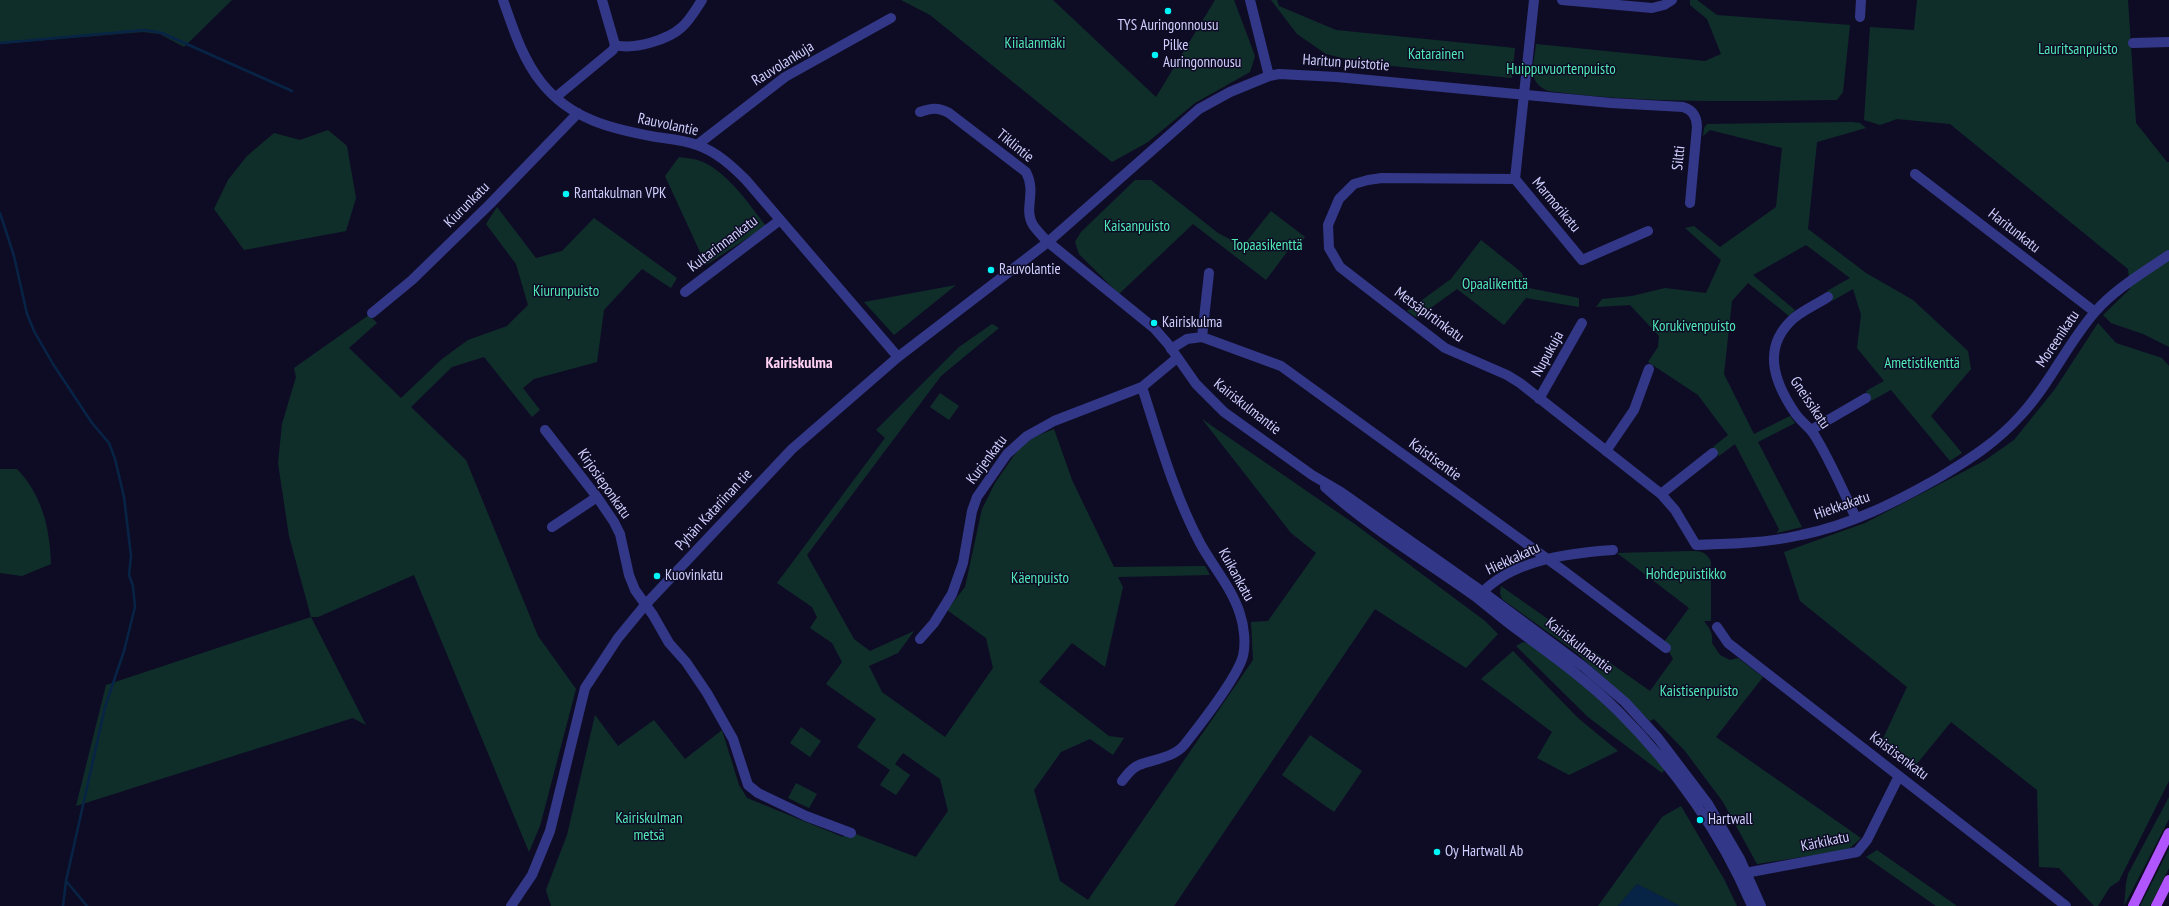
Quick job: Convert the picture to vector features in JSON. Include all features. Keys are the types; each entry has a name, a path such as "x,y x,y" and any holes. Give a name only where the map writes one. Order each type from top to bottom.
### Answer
{"main road":[{"path":"2133,906 2169,833"},
{"path":"2156,906 2169,880"}],"street":[{"name":"Rauvolantie","path":"503,0 529,66 541,83 556,98 578,113 601,125 617,130 697,145 714,153 730,164 746,180 898,357"},
{"path":"556,98 613,50 615,45 602,0"},
{"path":"615,45 632,48 674,33 686,23 702,0"},
{"path":"1250,0 1269,76"},
{"name":"Marmorikatu","path":"1534,0 1514,179 1582,260 1648,231"},
{"path":"1562,0 1652,8 1664,6 1672,0"},
{"path":"1860,17 1861,0"},
{"name":"Rauvolankuja","path":"697,145 785,77 891,18"},
{"path":"2133,43 2169,42"},
{"name":"Haritun puistotie","path":"1048,242 1199,109 1230,92 1269,76 1337,76 1611,103 1678,106 1687,109 1695,116"},
{"name":"Tiklintie","path":"920,112 930,108 940,108 949,113 1026,172 1032,190 1030,217 1033,224 1048,242"},
{"name":"Kiurunkatu","path":"372,313 417,275 489,205 578,113"},
{"name":"Siltti","path":"1690,203 1697,127 1695,116"},
{"name":"Haritunkatu","path":"1915,174 2095,312"},
{"name":"Metsäpirtinkatu","path":"1514,179 1394,178 1361,182 1348,188 1335,204 1328,225 1328,241 1332,255 1340,267 1445,348 1507,375 1661,494 1675,510 1696,545"},
{"name":"Kultarinnankatu","path":"685,292 780,220"},
{"name":"Kairiskulmantie","path":"1048,242 1154,328 1196,384 1224,412 1312,475 1337,498 1366,520 1480,595 1577,674 1618,710 1646,740 1681,785 1719,838 1761,906"},
{"name":"Pyhän Katariinan tie","path":"511,906 532,875 550,830 585,688 618,638 646,604 792,449 898,357 1048,242"},
{"name":"Moreenikatu","path":"1983,451 2002,435 2031,404 2095,312 2117,292 2169,255"},
{"path":"1171,349 1187,339 1202,337 1209,273"},
{"name":"Gneissikatu","path":"1828,297 1789,323 1779,336 1774,353 1774,369 1782,390 1795,413 1811,430 1856,518"},
{"name":"Nupukuja","path":"1539,399 1582,323"},
{"name":"Kaistisentie","path":"1202,337 1281,366 1666,648"},
{"name":"Kurjenkatu","path":"920,639 934,623 952,594 963,564 972,511 977,497 1007,454 1026,436 1054,421 1142,387 1177,358"},
{"path":"1606,451 1634,410 1649,369"},
{"name":"Kuikankatu","path":"1122,782 1130,770 1138,765 1164,758 1184,746 1231,680 1243,656 1244,638 1243,624 1234,599 1200,542 1176,488 1142,387"},
{"path":"1811,430 1866,398"},
{"name":"Kirjosieponkatu","path":"545,430 597,497 620,534 629,575 635,590 646,604"},
{"name":"Hiekkakatu","path":"1696,545 1788,538 1828,529 1903,498 1983,451"},
{"path":"1661,494 1713,453"},
{"path":"552,527 597,497"},
{"name":"Hiekkakatu","path":"1480,595 1504,577 1545,559 1613,550"},
{"path":"646,604 669,643 686,662 707,693 733,739 748,785 758,794 806,816 851,833"},
{"name":"Kaistisenkatu","path":"1717,628 1728,643 2066,906"},
{"name":"Kärkikatu","path":"1742,873 1857,852 1867,840 1900,776"},
{"name":"Kairiskulmantie","path":"1742,873 1752,906"}],"green space":[{"path":"0,0 232,0 184,47 160,34 143,32 0,44"},
{"name":"Kiialanmäki","path":"901,0 1053,0 1156,97 1215,0 1234,0 1255,56 1250,72 1195,103 1148,142 1112,162 930,15"},
{"name":"Katarainen","path":"1271,0 1277,0 1279,6 1336,30 1515,48 1512,78 1362,63 1326,54 1297,34"},
{"name":"Huippuvuortenpuisto","path":"1690,0 1697,0 1717,15 1850,25 1843,92 1837,100 1656,100 1548,91 1541,87 1534,77 1533,65 1536,44 1705,61 1721,54 1707,19 1690,5"},
{"name":"Lauritsanpuisto","path":"1917,0 2128,0 2136,123 2167,162 2169,162 2169,347 2143,334 2111,323 2103,315 2130,289 2128,269 1950,124 1897,119 1880,125 1864,120 1870,27 1914,30"},
{"name":"Korukivenpuisto","path":"1860,123 1866,128 1817,142 1808,229 1866,273 1913,300 1968,351 1971,369 1931,416 1962,453 1950,461 1891,390 1871,401 1866,391 1884,381 1857,348 1861,315 1853,289 1832,301 1827,291 1850,278 1806,245 1753,275 1795,310 1789,316 1748,283 1732,301 1724,374 1754,434 1790,416 1795,423 1758,442 1802,527 1777,533 1779,529 1735,444 1719,456 1713,447 1728,435 1698,395 1648,362 1658,347 1659,336 1630,305 1596,307 1602,299 1632,296 1665,288 1706,293 1721,260 1685,228 1694,226 1720,247 1776,207 1782,148 1710,130 1703,136 1704,128 1707,124"},
{"path":"328,130 347,146 356,198 346,231 244,250 214,209 228,180 247,156 274,133 300,140"},
{"path":"679,157 703,162 722,174 738,190 766,226 706,265 665,176"},
{"name":"Kaisanpuisto","path":"1135,180 1151,180 1218,233 1243,246 1271,211 1305,237 1300,244 1293,244 1266,280 1193,224 1119,294 1079,254 1075,242 1081,232"},
{"name":"Kiurunpuisto","path":"497,207 536,258 562,251 594,218 677,278 671,288 642,269 604,310 597,362 534,379 523,388 540,410 532,417 484,357 452,367 411,407 466,460 538,636 576,689 540,826 529,852 414,575 318,617 311,617 289,536 278,463 282,424 296,377 294,368 369,315 377,323 349,348 401,398 442,359 468,340 507,326 528,305 516,264 486,224"},
{"name":"Opaalikenttä","path":"1481,240 1521,272 1529,288 1579,298 1579,307 1526,298 1504,325 1457,289 1417,318 1407,311 1451,279"},
{"path":"956,285 894,335 864,302"},
{"path":"2098,323 2116,343 2162,358 2169,366 2169,781 2119,881 2110,887 2098,906 2094,906 2059,868 2039,867 2037,790 1951,722 1911,771 1880,745 1907,687 1800,601 1784,552 1865,523 1984,461 2014,440 2055,389"},
{"path":"992,324 999,328 941,376 807,555 854,639 870,651 914,631 898,653 869,666 882,692 945,737 993,668 986,638 947,610 965,587 982,509 995,483 1015,454 1024,444 1034,437 1054,429 1072,480 1114,567 1205,566 1210,575 1118,577 1123,587 1105,667 1072,643 1039,682 1109,736 1124,738 1113,755 1090,739 1061,752 1034,790 1060,881 1088,900 1253,660 1251,622 1268,621 1316,553 1291,533 1202,419 1356,525 1485,621 1498,634 1466,668 1375,609 1174,906 551,906 546,890 567,835 595,715 618,746 654,720 685,759 722,730 739,785 747,798 843,837 848,831 916,857 948,811 940,779 903,753 895,764 910,775 896,795 880,785 890,770 857,747 876,719 826,684 842,662 832,643 810,628 817,617 812,607 777,583 885,438 876,430 959,347"},
{"path":"940,393 959,406 949,420 930,407"},
{"path":"0,469 17,469 26,479 33,490 43,513 49,538 51,564 22,576 0,573"},
{"name":"Kaistisenpuisto","path":"1697,551 1705,554 1711,562 1711,621 1704,621 1711,631 1712,643 1720,655 1730,660 1738,658 1763,677 1716,737 1861,838 1850,848 1841,851 1757,864 1723,802 1685,751 1654,719 1650,721 1577,653 1502,599 1500,593 1501,586 1650,691 1673,659 1664,642 1689,608 1617,553"},
{"path":"311,617 366,725 353,718 76,806 106,685"},
{"path":"1523,642 1529,644 1562,667 1621,718 1665,769 1662,773 1588,717 1516,646"},
{"path":"1513,651 1578,718 1618,751 1569,775 1537,758 1552,732 1481,679"},
{"path":"801,727 821,741 810,757 790,743"},
{"path":"1310,735 1362,771 1334,812 1282,775"},
{"path":"796,783 817,794 809,808 788,798"},
{"path":"2169,797 2169,819 2124,906 2128,874"},
{"path":"1681,806 1724,879 1737,906 1680,906 1637,884 1618,906 1598,906 1662,817"},
{"path":"2169,849 2169,868 2150,906 2140,906"},
{"path":"1877,850 1957,906 1936,906 1866,857"}],"water":[{"path":"1637,884 1680,906 1618,906"}],"waterway":[{"path":"0,43 145,30 162,33 292,91"},
{"path":"0,213 14,256 27,314 34,331 53,364 92,423 109,443 115,459 124,497 131,556 129,575 133,586 135,607 124,651 105,707 66,881 87,906"},
{"path":"63,906 66,881"}],"place":[{"name":"TYS Auringonnousu","path":"1168,11"},
{"name":"Pilke Auringonnousu","path":"1155,55"},
{"name":"Rantakulman VPK","path":"566,194"},
{"name":"Rauvolantie","path":"991,270"},
{"name":"Kairiskulma","path":"1154,323"},
{"name":"Kuovinkatu","path":"657,576"},
{"name":"Hartwall","path":"1700,820"},
{"name":"Oy Hartwall Ab","path":"1437,852"}],"district":[{"name":"Kairiskulma","path":"799,363"}],"park label":[{"name":"Topaasikenttä","path":"1267,246"},
{"name":"Ametistikenttä","path":"1922,364"},
{"name":"Hohdepuistikko","path":"1686,575"},
{"name":"Käenpuisto","path":"1040,579"},
{"name":"Kairiskulman metsä","path":"649,828"}]}
